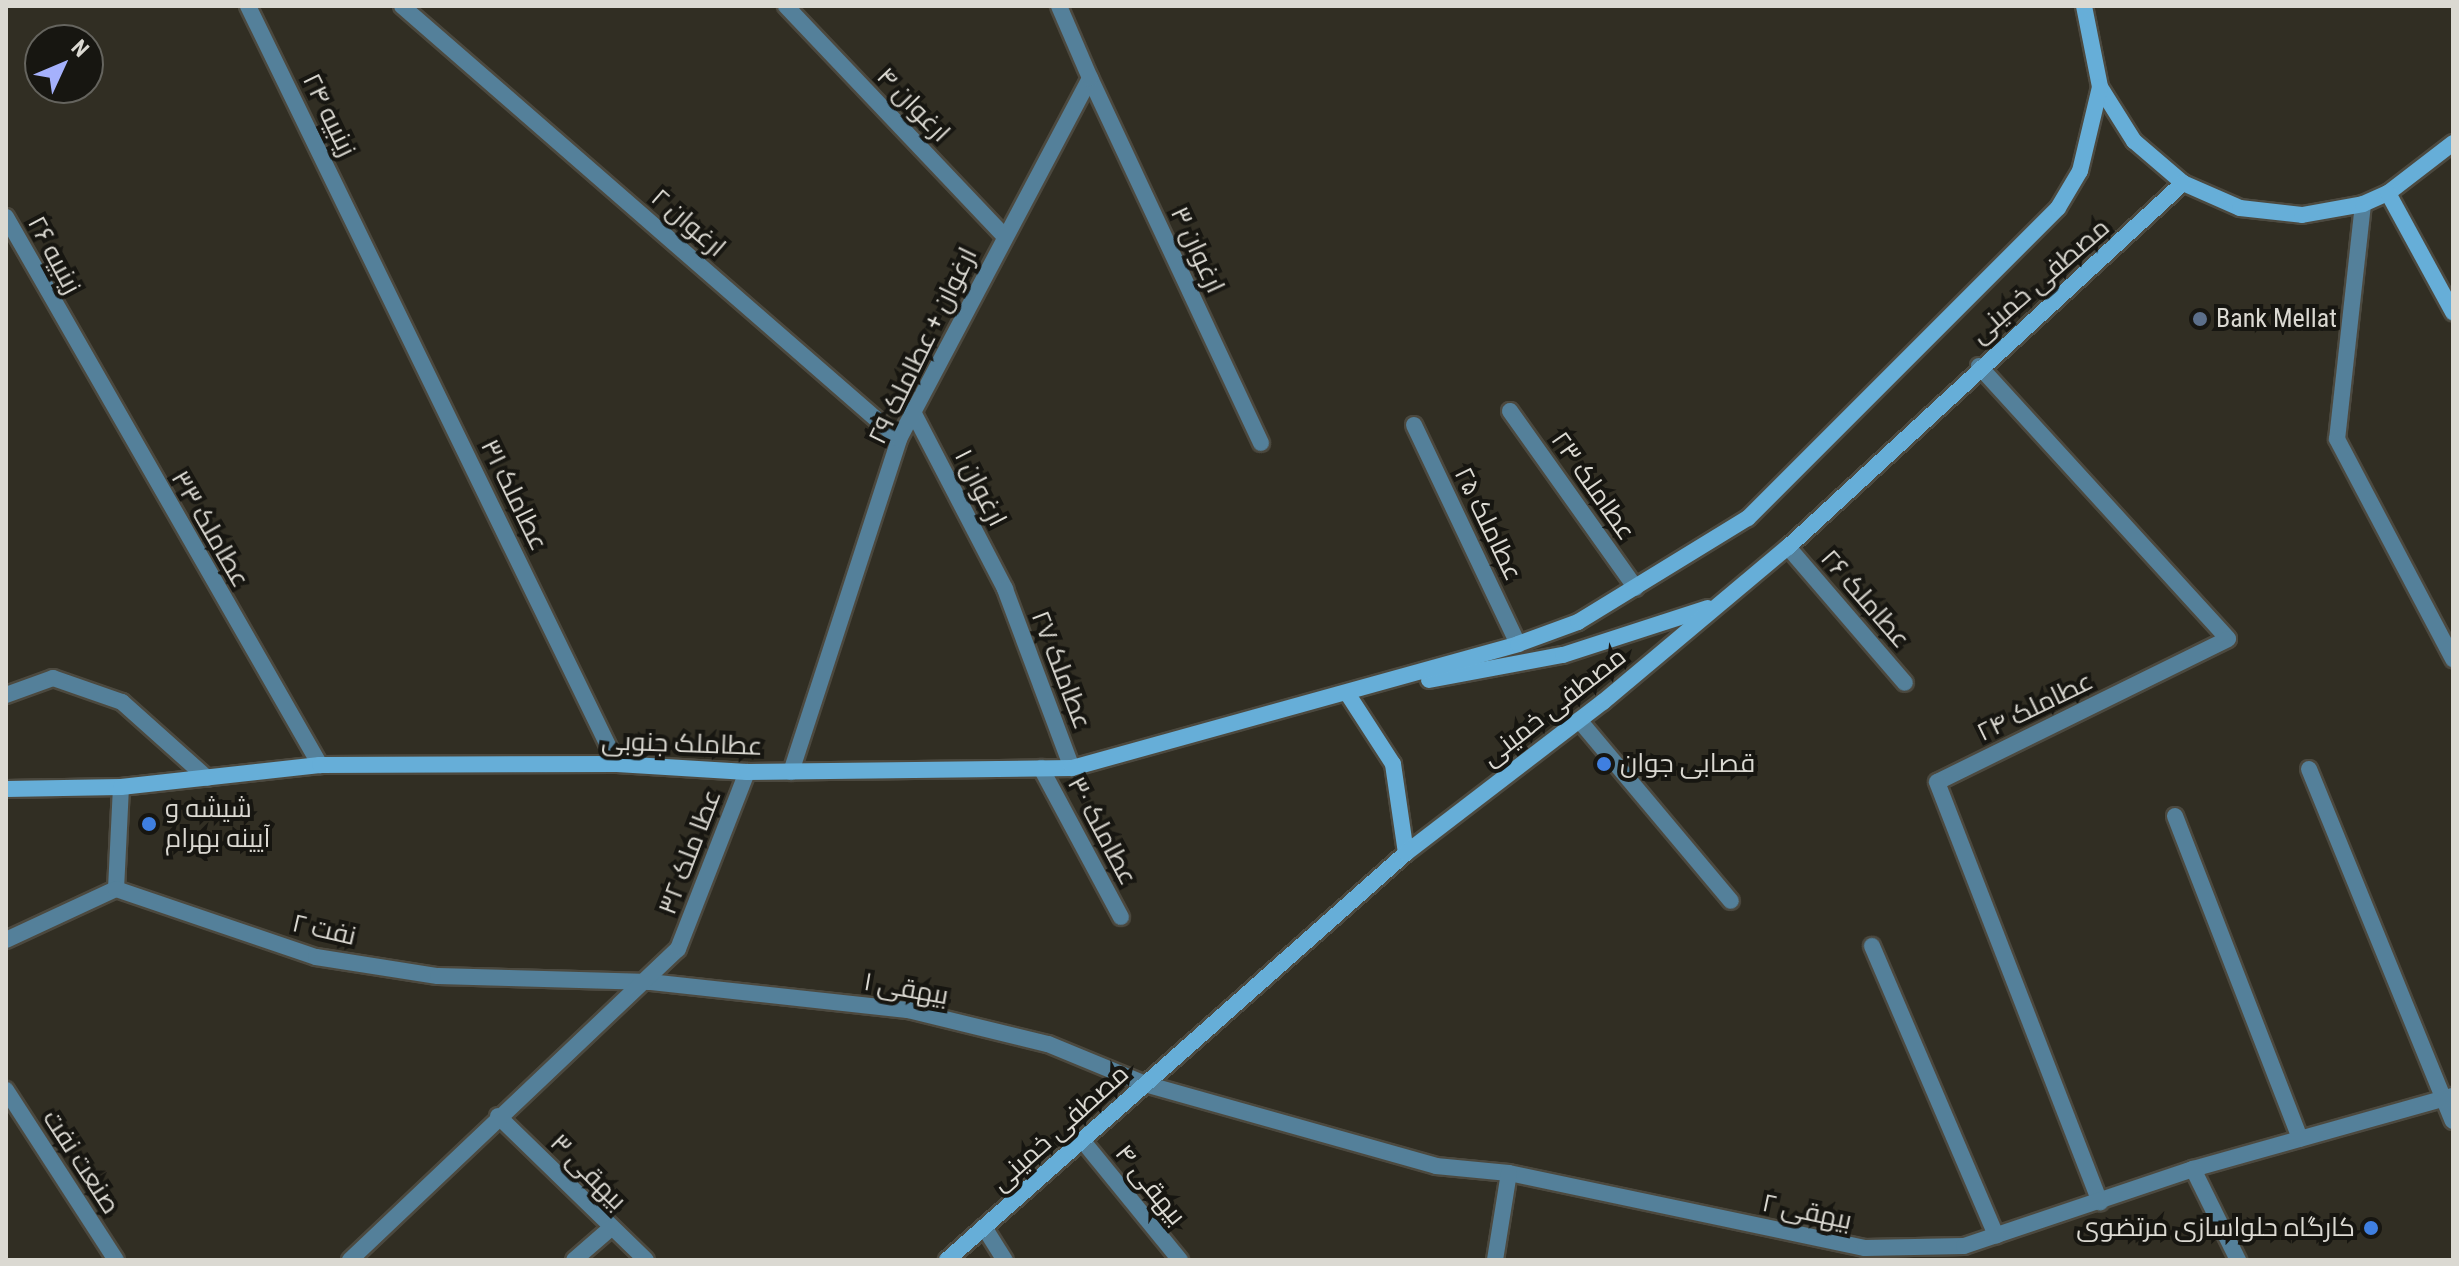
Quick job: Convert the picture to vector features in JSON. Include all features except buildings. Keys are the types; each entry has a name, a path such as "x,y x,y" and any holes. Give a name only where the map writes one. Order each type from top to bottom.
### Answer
{"main road":[{"path":"2083,8 2100,87 2134,141 2183,183 2240,208 2302,215 2363,204 2388,193 2453,143"},
{"name":"مصطفی خمینی","path":"1349,696 1518,644 1578,622 1748,518 2058,208 2080,171 2100,87"},
{"name":"مصطفی خمینی","path":"947,1260 1406,853 1579,720 1788,547 1979,366 2183,183"},
{"path":"2388,193 2448,291 2453,312"},
{"path":"1406,853 1393,764 1349,696 1563,655 1718,605"},
{"name":"عطاملک جنوبی","path":"6,789 121,787 320,765 617,764 747,772 1072,768 1349,696"}],"street":[{"name":"زینبیه ۲۴","path":"248,6 367,246"},
{"name":"ارغوان ۲","path":"402,6 899,439"},
{"name":"ارغوان ۴","path":"786,6 1004,236"},
{"path":"1059,6 1090,78"},
{"name":"ارغوان + عطاملک ۲۹","path":"791,772 899,439 1090,78"},
{"name":"ارغوان ۳","path":"1090,78 1261,443"},
{"path":"2363,204 2337,439 2453,659"},
{"name":"زینبیه ۲۶","path":"6,217 59,316"},
{"name":"عطاملک ۳۱","path":"367,246 617,764"},
{"name":"عطاملک ۳۳","path":"59,316 320,765"},
{"name":"عطاملک ۲۴","path":"1979,366 2228,639 1937,782 2100,1203"},
{"name":"ارغوان ۱","path":"912,410 1005,589"},
{"name":"عطاملک ۲۳","path":"1510,411 1636,588"},
{"name":"عطاملک ۲۵","path":"1414,425 1518,644"},
{"name":"عطاملک ۲۶","path":"1788,547 1905,683"},
{"name":"عطاملک ۲۷","path":"1005,589 1072,768"},
{"path":"6,695 53,678 122,702 207,778"},
{"path":"1579,720 1731,901"},
{"name":"عطاملک ۳۰","path":"1041,768 1121,917"},
{"path":"2309,769 2450,1097 2453,1121"},
{"name":"عطا ملک ۳۲","path":"350,1260 498,1116 650,982 678,949 747,772"},
{"path":"6,940 116,889 121,787"},
{"path":"2175,816 2300,1139"},
{"name":"نفت ۲","path":"116,889 316,957 438,976 650,982"},
{"path":"1872,946 1996,1236"},
{"name":"بیهقی ۱","path":"650,982 908,1010 1048,1044 1145,1084"},
{"name":"بیهقی ۲","path":"1145,1084 1436,1166 1509,1173 1865,1248 1964,1253 1996,1236 2193,1169 2450,1097"},
{"name":"صنعت نفت","path":"6,1090 116,1260"},
{"name":"بیهقی ۳","path":"498,1116 646,1260"},
{"name":"بیهقی ۴","path":"1082,1140 1180,1260"},
{"path":"2193,1169 2238,1260"},
{"path":"1495,1260 1509,1173"},
{"path":"984,1227 1005,1260"},
{"path":"574,1260 611,1228"}],"place":[{"name":"Bank Mellat","path":"2200,319"},
{"name":"قصابی جوان","path":"1604,764"},
{"name":"شیشه و آیینه بهرام","path":"149,824"},
{"name":"کارگاه حلواسازی مرتضوی","path":"2371,1228"}]}
